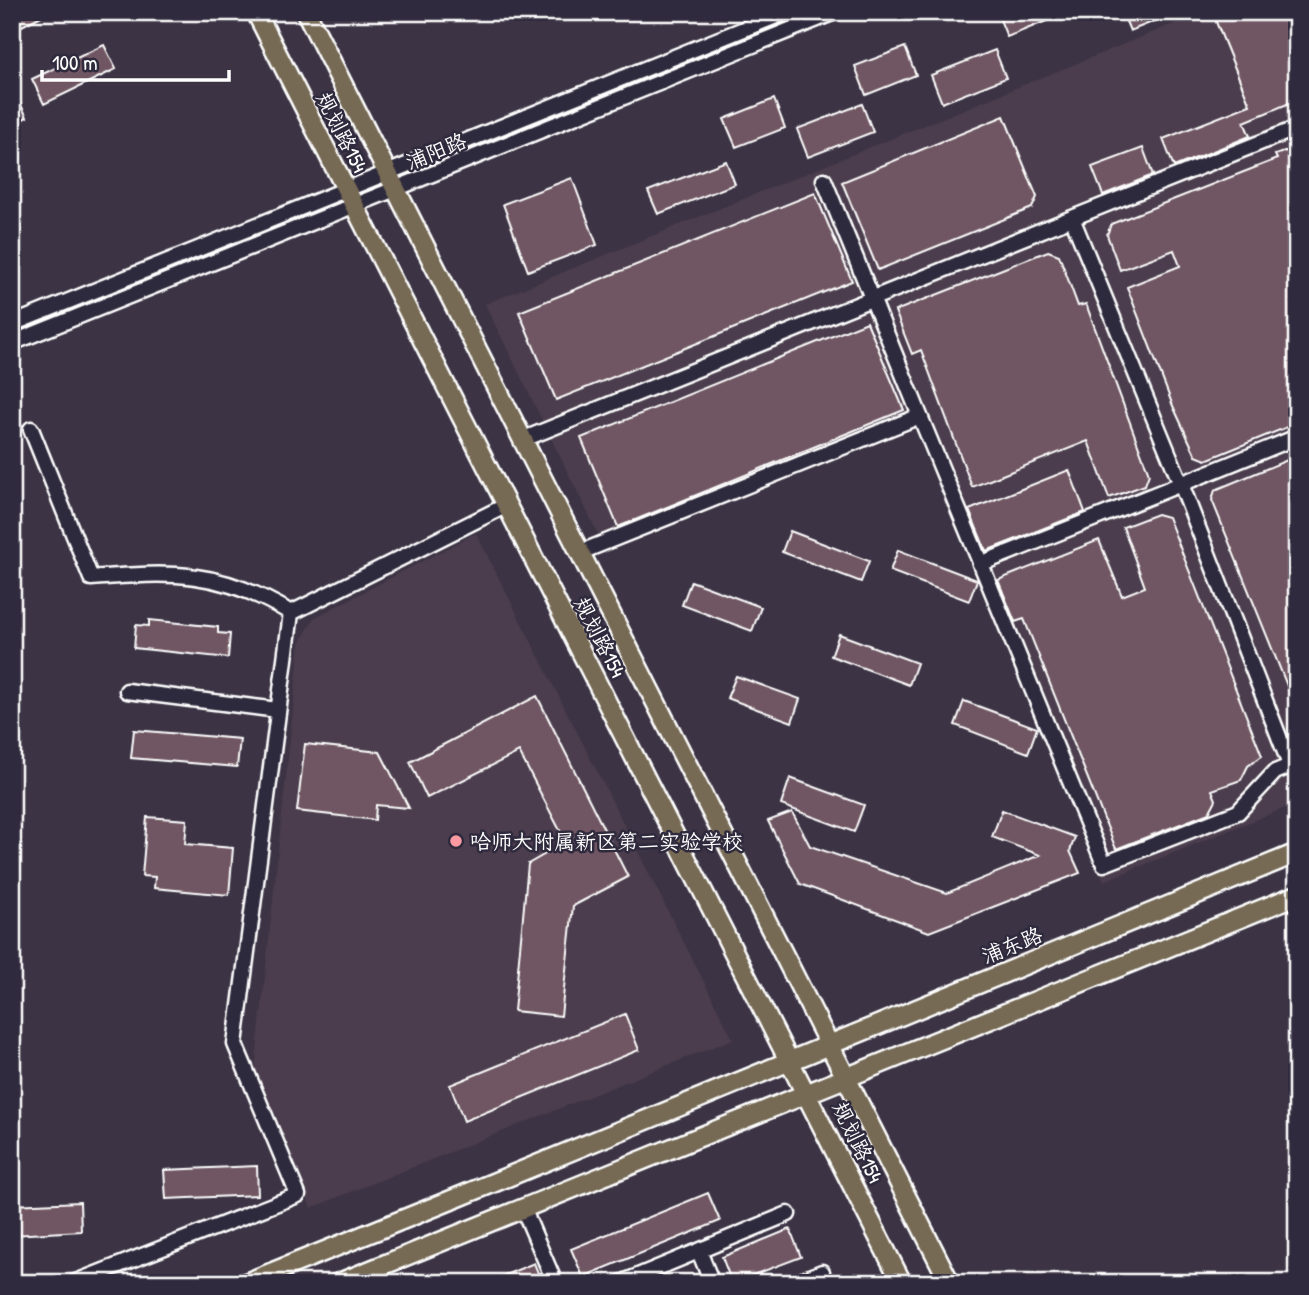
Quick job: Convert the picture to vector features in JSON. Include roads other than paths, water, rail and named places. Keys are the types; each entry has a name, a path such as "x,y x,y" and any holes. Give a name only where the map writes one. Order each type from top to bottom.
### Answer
{"main road":[{"name":"规划路154","path":"256,12 807,1091 902,1283"},
{"name":"规划路154","path":"306,12 950,1283"},
{"name":"浦东路","path":"246,1283 746,1082 830,1044 1297,853"},
{"path":"339,1283 807,1091 1297,895"}],"street":[{"name":"浦阳路","path":"393,181 786,12"},
{"name":"浦阳路","path":"12,324 835,12"},
{"path":"524,439 1297,128"},
{"path":"824,180 1104,864 1238,812 1263,782 1293,764 1072,218"},
{"name":"浦阳路","path":"12,343 350,198"},
{"path":"580,552 920,416"},
{"path":"31,429 91,578 193,574 241,587 291,613"},
{"path":"981,564 1297,437"},
{"path":"291,613 507,505"},
{"path":"73,1283 298,1195 235,1044 291,613"},
{"path":"127,691 278,710"},
{"path":"523,1208 555,1283"},
{"path":"621,1283 788,1214"},
{"path":"699,1251 712,1283"},
{"path":"795,1283 822,1272"}],"place":[{"name":"哈师大附属新区第二实验学校","path":"456,841"}]}
